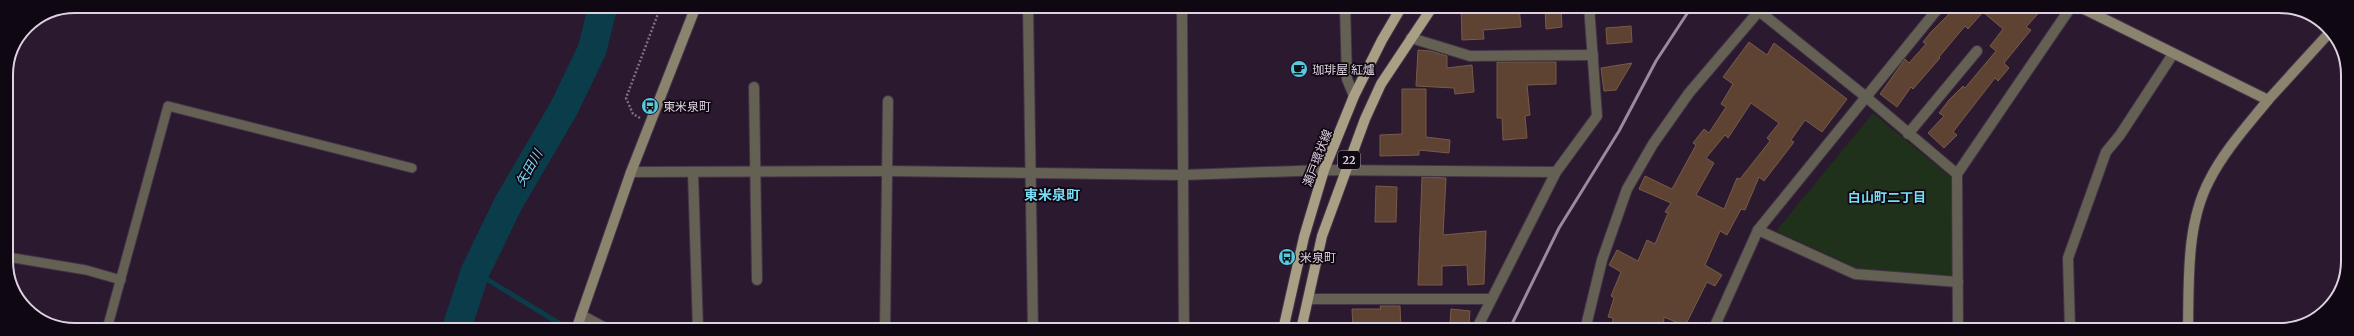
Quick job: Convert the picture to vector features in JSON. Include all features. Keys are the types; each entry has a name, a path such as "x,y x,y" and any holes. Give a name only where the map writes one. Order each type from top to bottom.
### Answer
{"main road":[{"name":"瀬戸環状線","path":"1285,323 1304,237 1324,170 1354,96 1382,40 1398,13"},
{"name":"22","path":"1303,323 1322,236 1345,171 1381,84 1428,13"}],"street":[{"path":"578,323 631,172 693,13"},
{"path":"1028,13 1029,173 1033,323"},
{"path":"1182,13 1184,323"},
{"path":"1345,13 1347,79 1354,96"},
{"path":"1479,323 1490,299 1556,172 1597,116 1589,13"},
{"path":"1587,323 1602,260 1627,189 1653,144 1689,93 1758,13"},
{"path":"1766,13 1957,174"},
{"path":"1716,323 1758,230 1934,13"},
{"path":"1958,323 1957,174 2066,13"},
{"path":"2094,13 2173,54 2268,100"},
{"path":"2188,323 2191,254 2194,228 2206,188 2227,152 2268,100 2327,36"},
{"path":"1411,38 1470,56 1593,55"},
{"path":"1908,134 1977,51"},
{"path":"2070,323 2068,258 2106,152 2120,135 2173,54"},
{"path":"754,87 757,280"},
{"path":"885,323 888,101"},
{"path":"631,172 755,173 887,171 1183,174 1324,170 1556,172"},
{"path":"693,172 698,323"},
{"path":"1758,230 1855,274 1958,282"},
{"path":"1308,299 1490,299"},
{"path":"581,315 596,323"}],"lane":[{"path":"109,323 168,106 412,168"},
{"path":"13,258 86,270 121,280"}],"path":[{"path":"651,123 633,114 626,98 658,13"}],"green space":[{"path":"1873,113 1958,183 1957,278 1861,270 1776,231"}],"building":[{"path":"1461,13 1520,13 1521,27 1483,30 1484,39 1462,40"},
{"path":"1545,13 1561,13 1562,27 1546,29"},
{"path":"1950,13 1982,13 1968,29 1965,26 1913,89 1911,87 1897,107 1880,94 1905,59 1909,63 1926,44 1923,42"},
{"path":"1984,13 2039,13 2026,27 2031,30 2004,63 2009,68 1998,81 1995,78 1953,132 1957,135 1944,148 1928,133 1944,116 1939,113 1949,100 1963,86 1965,88 1996,51 1990,46 2003,29"},
{"path":"1631,26 1632,42 1607,44 1606,28"},
{"path":"1749,42 1767,55 1774,43 1847,99 1822,132 1805,120 1791,140 1794,142 1764,181 1759,177 1745,210 1741,209 1727,235 1720,231 1705,265 1722,275 1715,286 1707,282 1686,323 1678,323 1664,317 1664,323 1613,323 1613,318 1608,317 1614,298 1611,296 1621,272 1609,265 1617,250 1638,261 1647,240 1655,244 1668,213 1665,212 1671,203 1639,189 1645,176 1672,189 1696,145 1693,143 1704,129 1709,133 1726,107 1721,104 1733,84 1723,77","holes":["1751,103 1779,123 1767,138 1770,141 1740,179 1737,178 1724,209 1696,195 1714,163 1706,158 1725,135 1728,138"]},
{"path":"1418,50 1430,51 1447,56 1447,68 1472,65 1474,92 1455,94 1454,88 1416,86"},
{"path":"1497,62 1556,62 1556,84 1527,85 1530,115 1525,116 1527,138 1503,140 1502,118 1497,118"},
{"path":"1632,63 1616,90 1604,91 1601,68"},
{"path":"1402,89 1426,89 1426,137 1450,140 1449,153 1419,150 1419,155 1380,156 1380,135 1402,134"},
{"path":"1422,177 1446,178 1443,235 1486,231 1484,284 1468,285 1467,265 1442,266 1442,285 1418,285"},
{"path":"1376,186 1397,187 1396,222 1375,222"},
{"path":"1380,306 1400,306 1401,323 1353,323 1352,309 1381,309"},
{"path":"1451,309 1470,311 1469,323 1450,323"}],"waterway":[{"name":"矢田川","path":"458,323 475,272 509,202 563,110 592,50 601,13"},
{"path":"475,272 559,323"}],"railway":[{"path":"1512,323 1559,228 1619,131 1656,61 1687,13"}],"place":[{"name":"珈琲屋 紅爐","path":"1299,69"},
{"name":"東米泉町","path":"650,106"},
{"name":"米泉町","path":"1287,257"}],"district":[{"name":"東米泉町","path":"1052,195"},
{"name":"白山町二丁目","path":"1887,197"}]}
